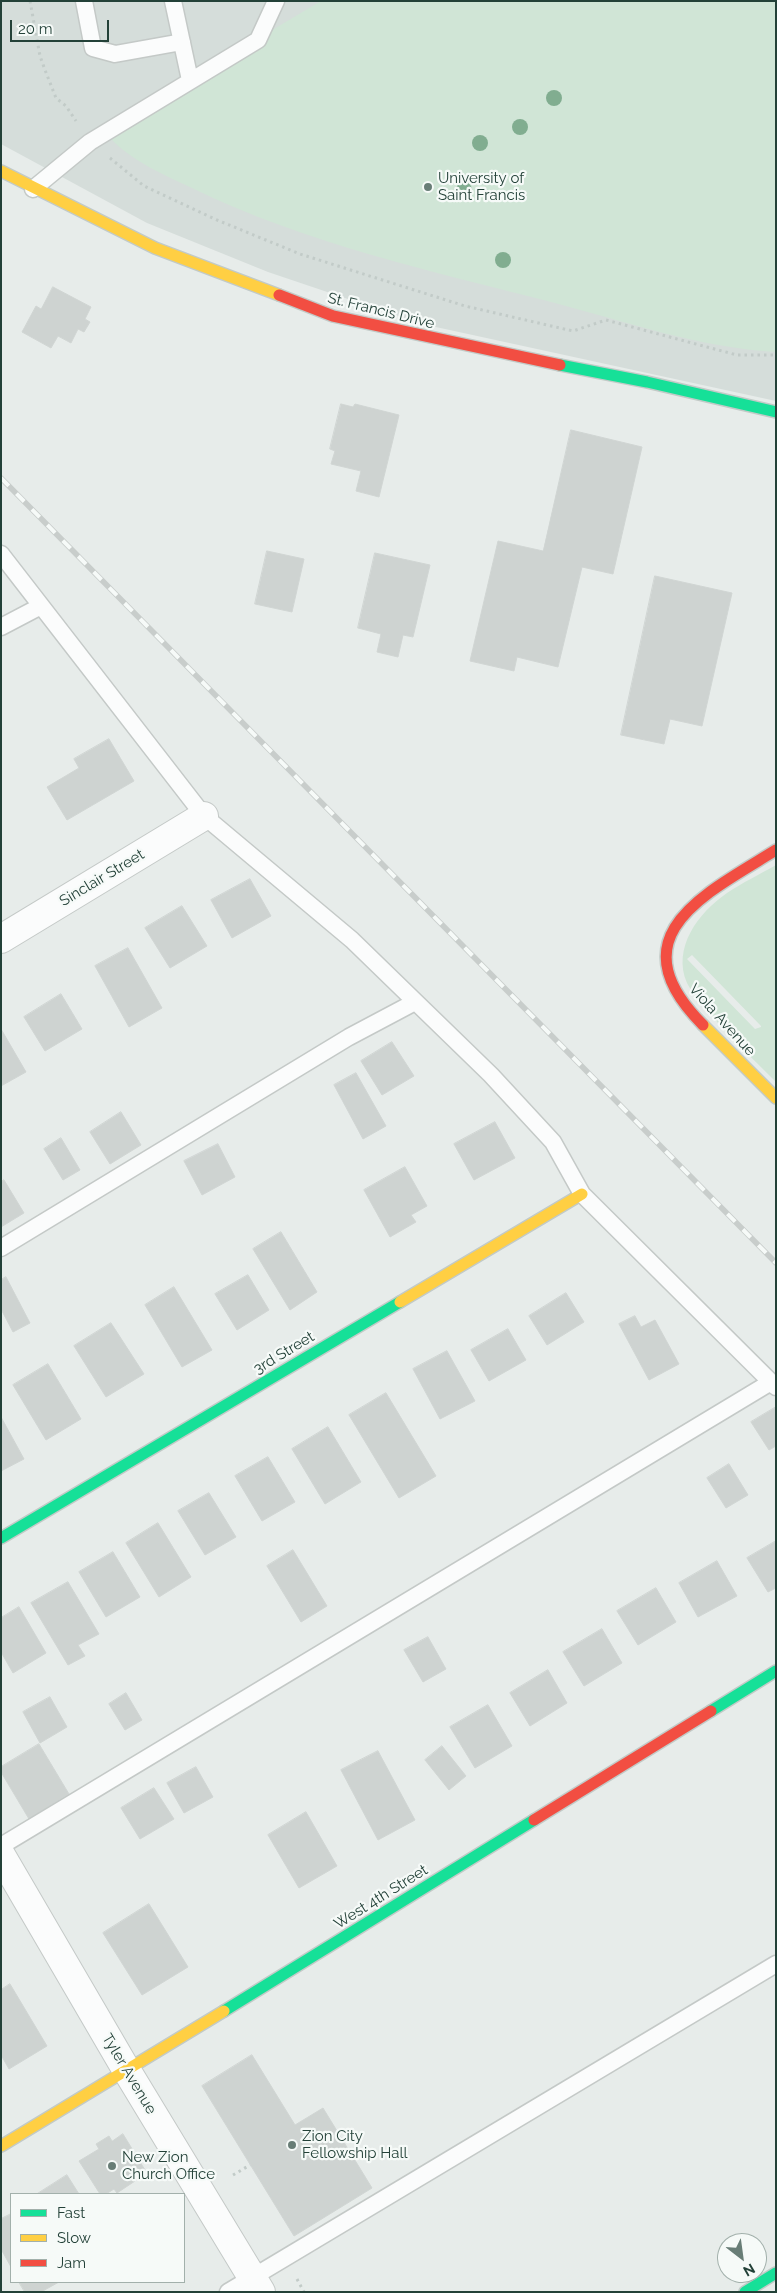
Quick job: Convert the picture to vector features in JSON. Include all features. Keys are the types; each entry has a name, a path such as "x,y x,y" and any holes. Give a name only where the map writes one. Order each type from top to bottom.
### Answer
{"street":[{"name":"St. Francis Drive","path":"1,170 34,189 154,248 332,316 488,351 647,382 776,412"},
{"name":"Sinclair Street","path":"1,939 204,816"},
{"name":"Viola Avenue","path":"776,850 703,896 689,907 676,923 666,960 668,974 676,993 691,1012 776,1098"},
{"name":"3rd Street","path":"1,1538 582,1194"},
{"name":"West 4th Street","path":"1,2146 127,2071 776,1671"},
{"name":"Tyler Avenue","path":"1,1855 127,2071 256,2285"},
{"path":"744,2292 776,2273"}],"lane":[{"path":"84,1 93,48 115,54 182,42"},
{"path":"174,1 190,80"},
{"path":"34,189 90,142 258,40 276,1"},
{"path":"1,554 204,816 352,940 492,1075 553,1142 582,1194 773,1385 1,1846"},
{"path":"1,627 41,606"},
{"path":"1,1248 349,1037 415,1002"},
{"path":"228,2292 256,2285 776,1964"}],"path":[{"path":"30,1 40,56 56,98 66,106 90,142 144,186 217,220 300,254 465,306 573,332 606,320 737,355 776,355"},
{"path":"233,2176 250,2165"}],"shaded area":[{"name":"University of Saint Francis","path":"1,1 776,1 776,401 422,324 268,272 147,223 1,144"}],"green space":[{"name":"University of Saint Francis","path":"321,1 776,1 776,352 748,350 692,340 370,255 325,241 236,208 170,178 129,154 109,136 242,48"},
{"path":"776,865 776,1082 727,1033 693,992 687,983 683,970 683,957 685,944 690,932 716,901","holes":["692,955 761,1026 755,1029 687,959"]}],"building":[{"path":"53,287 91,307 85,319 90,322 84,332 78,329 71,343 58,336 51,348 22,332 36,306 41,309"},
{"path":"341,404 353,407 355,404 399,415 379,497 356,491 361,471 331,464 335,451 330,449"},
{"path":"571,430 642,447 613,574 582,567 558,667 517,657 514,671 470,661 498,541 543,551"},
{"path":"267,551 304,559 292,612 255,604"},
{"path":"375,553 430,565 413,637 403,635 398,657 377,652 381,634 358,628"},
{"path":"655,576 732,593 702,726 670,719 664,744 621,735"},
{"path":"109,739 134,781 67,820 47,787 79,768 74,759"},
{"path":"250,879 271,916 232,938 211,900"},
{"path":"182,906 207,946 170,968 145,928"},
{"path":"128,948 162,1008 129,1027 95,966"},
{"path":"61,994 82,1029 45,1051 24,1017"},
{"path":"1,1029 26,1072 1,1086"},
{"path":"392,1042 414,1076 382,1095 361,1061"},
{"path":"356,1073 386,1126 363,1139 334,1085"},
{"path":"121,1112 141,1145 110,1164 90,1132"},
{"path":"495,1122 515,1158 474,1180 454,1144"},
{"path":"61,1138 80,1170 63,1180 44,1149"},
{"path":"218,1144 235,1177 202,1195 184,1161"},
{"path":"405,1167 427,1206 411,1215 416,1222 390,1237 364,1190"},
{"path":"4,1180 24,1213 1,1227 1,1182"},
{"path":"281,1232 317,1292 290,1310 253,1249"},
{"path":"248,1275 269,1310 237,1330 215,1294"},
{"path":"6,1277 30,1323 13,1332 1,1309 1,1280"},
{"path":"174,1287 212,1350 182,1367 145,1305"},
{"path":"566,1293 584,1322 547,1345 529,1316"},
{"path":"635,1316 641,1327 655,1320 679,1364 649,1380 619,1324"},
{"path":"111,1323 144,1374 106,1397 74,1346"},
{"path":"508,1329 526,1360 489,1381 471,1350"},
{"path":"447,1351 475,1401 440,1419 413,1369"},
{"path":"48,1364 81,1419 46,1440 13,1385"},
{"path":"386,1393 436,1476 399,1498 349,1415"},
{"path":"776,1407 776,1446 769,1450 751,1422"},
{"path":"1,1417 24,1459 1,1471"},
{"path":"328,1427 361,1482 325,1504 292,1449"},
{"path":"268,1457 295,1502 262,1521 235,1476"},
{"path":"729,1464 748,1495 726,1508 707,1478"},
{"path":"209,1493 236,1537 205,1555 178,1511"},
{"path":"158,1523 191,1577 159,1597 126,1543"},
{"path":"776,1541 776,1588 768,1592 747,1558"},
{"path":"293,1550 327,1606 301,1622 267,1566"},
{"path":"113,1552 140,1597 106,1617 79,1572"},
{"path":"717,1561 737,1596 698,1617 679,1583"},
{"path":"68,1582 99,1634 78,1645 85,1656 68,1665 31,1603"},
{"path":"656,1588 676,1622 638,1645 617,1611"},
{"path":"19,1607 46,1653 13,1673 1,1652 1,1618"},
{"path":"602,1629 622,1663 584,1686 563,1652"},
{"path":"428,1637 446,1669 423,1682 404,1650"},
{"path":"548,1670 567,1703 530,1726 510,1693"},
{"path":"126,1693 142,1720 125,1730 109,1704"},
{"path":"50,1697 67,1727 40,1743 23,1712"},
{"path":"488,1705 512,1746 475,1768 450,1727"},
{"path":"39,1744 69,1794 29,1819 1,1772 1,1767"},
{"path":"442,1746 466,1776 449,1790 425,1760"},
{"path":"378,1751 415,1820 378,1840 341,1770"},
{"path":"196,1767 213,1797 184,1813 167,1783"},
{"path":"154,1788 174,1819 140,1839 121,1808"},
{"path":"306,1812 337,1866 299,1888 268,1835"},
{"path":"149,1904 188,1967 142,1995 103,1933"},
{"path":"10,1984 47,2046 9,2069 1,2055 1,1990"},
{"name":"Zion City Fellowship Hall","path":"252,2055 295,2125 323,2108 372,2188 294,2236 202,2086"},
{"name":"New Zion Church Office","path":"123,2134 145,2170 133,2178 135,2181 117,2193 114,2189 108,2193 99,2193 79,2161 99,2149 96,2144 109,2136 112,2141"},
{"path":"67,2175 78,2193 39,2193"},
{"path":"10,2214 10,2265 1,2249 1,2219"},
{"path":"20,2283 57,2283 41,2292 25,2292"}],"railway":[{"path":"1,478 776,1263"}],"traffic: fast":[{"path":"560,365 647,382 776,412"},
{"path":"1,1538 400,1302"},
{"path":"711,1711 776,1671"},
{"path":"224,2011 534,1820"},
{"path":"745,2292 776,2273"}],"traffic: slow":[{"path":"1,171 155,248 279,295"},
{"path":"703,1025 776,1098"},
{"path":"400,1302 582,1194"},
{"path":"1,2146 224,2011"}],"traffic: jam":[{"path":"279,295 333,316 560,365"},
{"path":"703,1025 678,994 667,966 668,942 680,921 698,901 722,883 776,850"},
{"path":"534,1820 711,1711"}],"place":[{"name":"University of Saint Francis","path":"428,187"},
{"name":"Zion City Fellowship Hall","path":"292,2145"},
{"name":"New Zion Church Office","path":"112,2166"}]}
